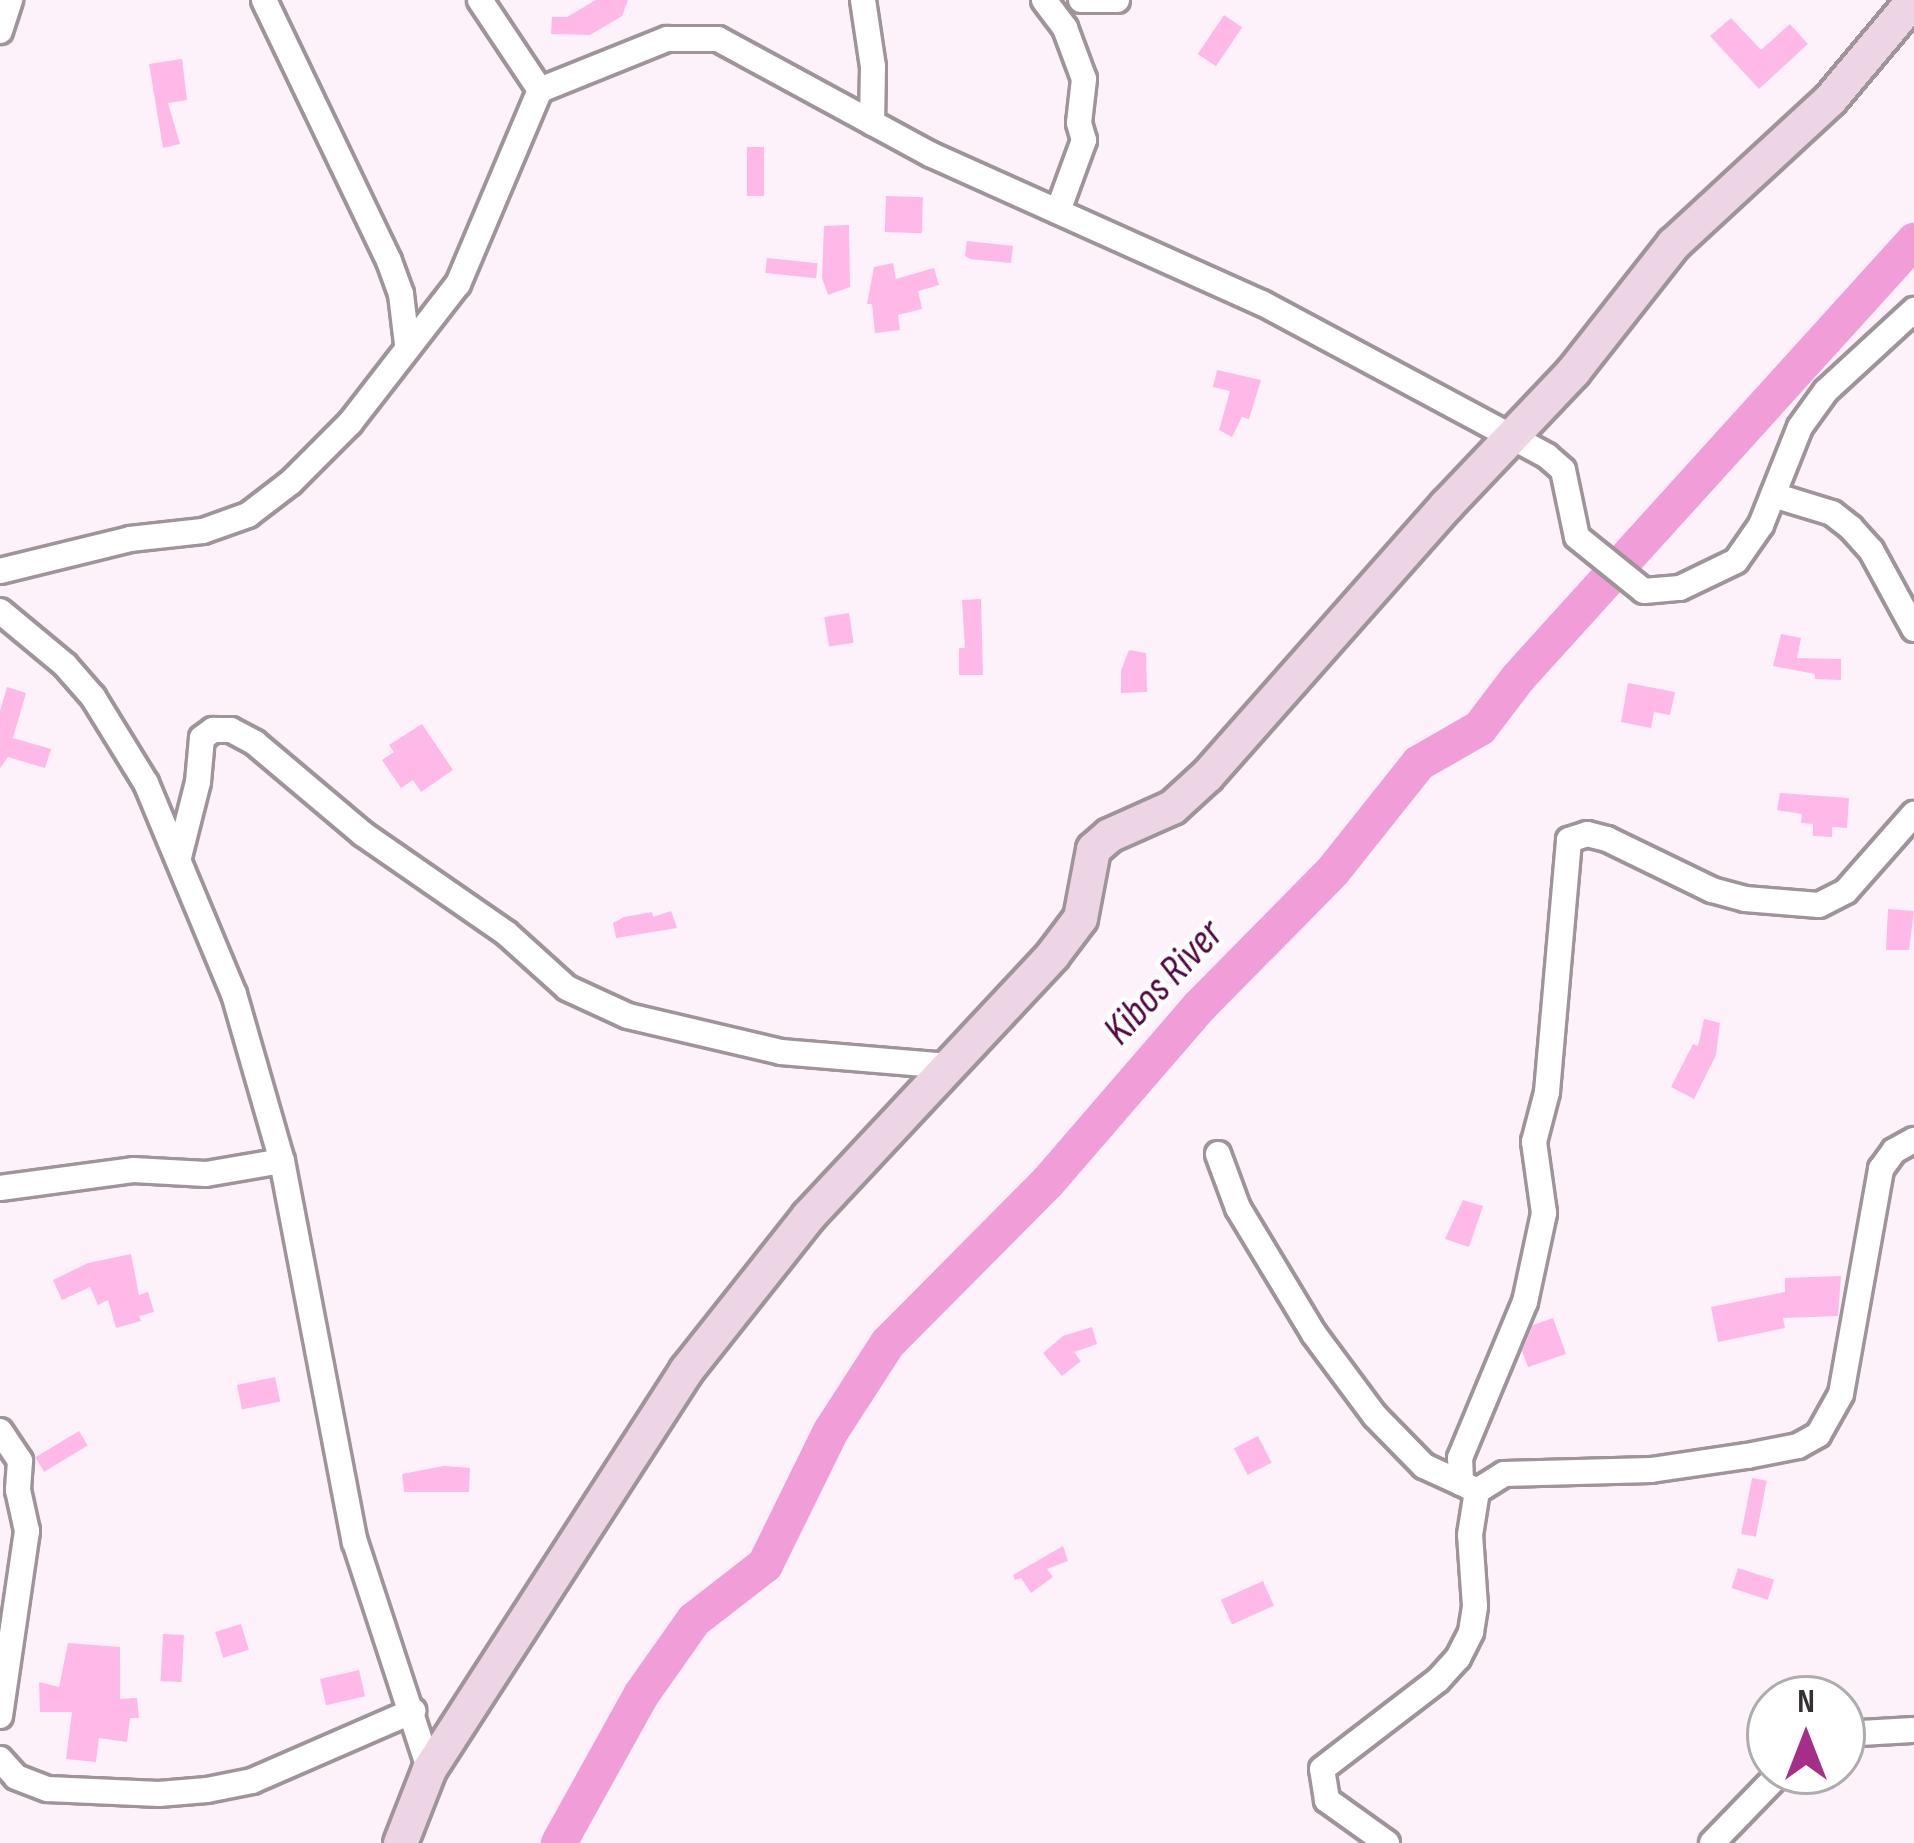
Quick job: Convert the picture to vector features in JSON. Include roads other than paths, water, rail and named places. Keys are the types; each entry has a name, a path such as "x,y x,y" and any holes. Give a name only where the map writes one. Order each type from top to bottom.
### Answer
{"main road":[{"path":"400,1843 429,1769 686,1370 808,1216 1080,918 1093,849 1109,835 1172,807 1207,775 1573,371 1673,244 1830,99 1913,0"}],"street":[{"path":"0,31 10,0"},
{"path":"264,0 389,261 401,294 407,344"},
{"path":"480,0 539,90"},
{"path":"862,0 873,67 872,123"},
{"path":"1044,0 1065,28 1084,79 1079,123 1084,140 1058,211"},
{"path":"1081,0 1117,0"},
{"path":"0,571 130,539 202,531 248,514 291,482 350,424 407,344 458,284 539,90 667,39 718,39 872,123 1262,303 1508,440 1546,456 1563,470 1576,537 1626,582 1660,593 1736,561 1761,525 1800,427 1826,392 1914,310"},
{"path":"1773,495 1832,513 1871,550 1908,607 1914,629"},
{"path":"0,610 65,665 93,698 146,783 234,994 282,1161 350,1520 429,1769"},
{"path":"178,857 198,782 202,738 213,730 231,730 255,743 363,834 506,933 568,988 608,1007 781,1052 948,1066"},
{"path":"1387,1843 1327,1800 1322,1769 1438,1680 1458,1658 1471,1632 1475,1606 1469,1487 1460,1458 1525,1302 1544,1213 1534,1142 1549,1077 1569,840 1587,834 1607,839 1728,894 1819,905 1846,891 1914,814"},
{"path":"1218,1154 1238,1208 1269,1264 1351,1383 1424,1466 1469,1487 1504,1474 1651,1469 1747,1456 1798,1446 1818,1435 1841,1394 1881,1169 1894,1151 1914,1140"},
{"path":"0,1188 133,1170 206,1174 282,1161"},
{"path":"0,1431 20,1461 18,1490 27,1531 0,1716"},
{"path":"0,1759 16,1778 48,1789 160,1794 208,1790 251,1781 412,1711"},
{"path":"1866,1733 1914,1730"},
{"path":"1712,1843 1759,1795"}],"waterway":[{"name":"Kibos River","path":"559,1843 641,1695 694,1620 765,1565 831,1431 888,1343 1047,1183 1199,1007 1333,871 1419,763 1480,728 1518,678 1914,241"}]}
